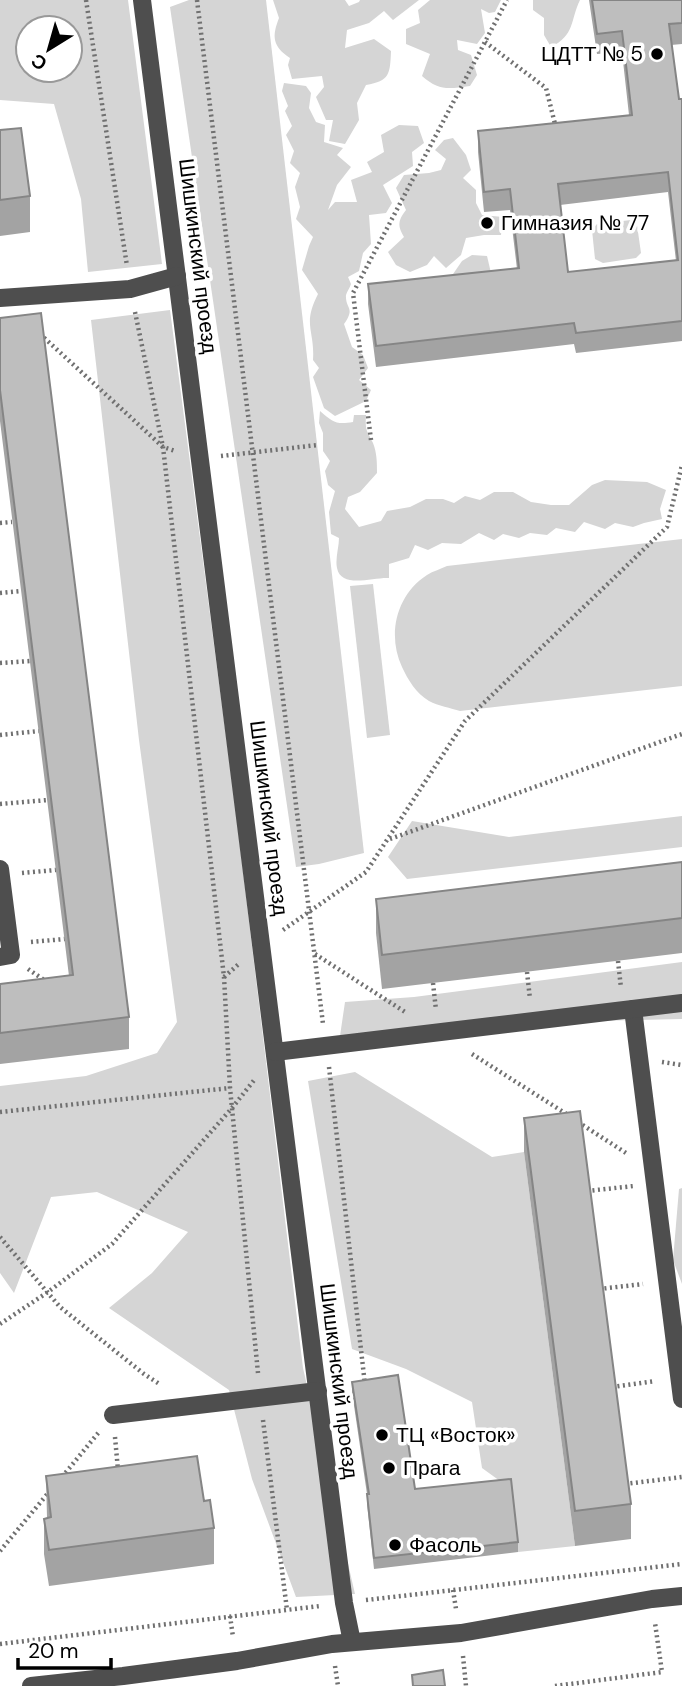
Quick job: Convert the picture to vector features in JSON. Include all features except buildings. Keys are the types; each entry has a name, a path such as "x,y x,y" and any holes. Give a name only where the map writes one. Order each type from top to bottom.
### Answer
{"street":[{"name":"Шишкинский проезд","path":"142,0 344,1603 352,1642"},
{"path":"0,298 130,289 177,276"},
{"path":"0,869 7,952"},
{"path":"275,1052 682,1003"},
{"path":"634,1009 682,1399"},
{"path":"113,1415 318,1391"},
{"path":"31,1686 237,1661 352,1642 461,1633 682,1595"},
{"path":"106,1686 123,1676"}],"path":[{"path":"86,0 130,289 163,447 224,977 230,1088 260,1398 287,1610"},
{"path":"197,0 366,1384 356,1386"},
{"path":"371,440 353,293 507,0"},
{"path":"485,42 546,88 557,132"},
{"path":"31,326 163,447"},
{"path":"253,453 318,445"},
{"path":"310,912 366,872 466,721 667,527 682,465"},
{"path":"0,523 12,522"},
{"path":"0,593 21,591"},
{"path":"0,663 30,661"},
{"path":"0,735 39,731"},
{"path":"387,839 682,734"},
{"path":"0,804 48,800"},
{"path":"1,875 56,870"},
{"path":"7,952 65,939"},
{"path":"7,952 52,986"},
{"path":"315,954 439,1033 654,1177"},
{"path":"0,1112 230,1088"},
{"path":"0,1324 112,1244 232,1108"},
{"path":"586,1191 654,1177"},
{"path":"0,1237 60,1307 144,1374 192,1406"},
{"path":"598,1290 667,1281"},
{"path":"611,1387 681,1378"},
{"path":"113,1415 119,1477"},
{"path":"61,1478 113,1415"},
{"path":"624,1484 682,1477"},
{"path":"0,1551 52,1488"},
{"path":"555,1686 662,1672 648,1568"},
{"path":"363,1587 364,1601"}],"shaded area":[{"path":"0,0 128,0 162,264 88,272 81,199 54,104 0,100"},
{"path":"189,0 266,0 364,853 319,864 296,867 170,7"},
{"path":"273,0 345,0 349,6 360,0 419,0 393,20 384,11 369,23 347,30 345,48 374,39 391,51 387,75 380,81 366,85 357,103 359,120 345,144 329,141 333,120 326,120 316,97 324,87 322,76 292,79 288,65 290,58 275,40 279,18"},
{"path":"430,0 501,0 495,12 489,13 481,9 485,33 477,44 457,40 458,50 471,55 477,75 470,86 444,88 428,81 422,76 430,54 406,44 406,29 420,23 418,10"},
{"path":"533,0 580,0 568,32 551,47 544,35 544,18 533,10"},
{"path":"284,83 306,86 311,93 309,108 316,122 325,125 324,142 343,148 337,155 351,167 337,185 328,210 335,202 357,202 351,180 372,172 367,162 384,152 381,135 399,125 418,126 424,143 412,152 413,166 383,185 392,203 386,213 369,215 371,244 363,253 359,271 348,277 351,284 346,300 350,311 344,324 352,347 363,355 368,368 359,380 371,390 366,401 335,416 324,408 313,377 319,368 313,360 310,321 318,294 302,270 313,237 296,219 300,207 295,187 300,173 290,163 294,151 286,135 292,126 285,111 288,106 282,91"},
{"path":"453,138 466,155 471,170 463,178 476,190 476,203 482,215 503,217 501,235 466,238 461,255 446,268 434,256 427,265 410,272 396,265 388,252 404,237 399,223 406,210 396,188 404,175 441,170 446,159 435,150 444,140"},
{"path":"631,220 637,225 641,253 636,258 603,263 595,259 592,230 597,224"},
{"path":"472,255 487,256 491,273 451,277 462,261"},
{"path":"170,310 234,797 303,1368 355,1594 296,1597 252,1479 229,1390 109,1308 152,1273 188,1232 97,1192 51,1197 14,1293 0,1273 0,1086 86,1076 157,1053 177,1022 139,740 91,320"},
{"path":"320,411 339,423 353,422 354,415 366,415 366,428 375,450 377,473 360,492 348,497 345,509 359,527 381,521 387,511 410,507 426,499 443,499 454,503 465,496 480,500 494,492 513,492 531,502 569,505 592,485 605,480 647,482 666,490 660,509 662,519 633,527 615,523 605,529 584,522 575,532 556,528 547,535 530,533 519,538 503,534 494,540 479,533 461,544 442,543 428,550 415,545 409,558 389,564 389,578 351,580 340,574 337,568 339,538 331,534 329,512 335,491 328,485 325,471 330,461 323,451"},
{"path":"682,539 682,686 460,711 424,698 402,667 395,642 397,616 408,593 416,583 432,572 447,566"},
{"path":"373,584 390,735 367,738 350,586"},
{"path":"682,816 682,847 407,879 388,857 412,821 509,837"},
{"path":"682,962 682,1019 592,1021 340,1036 345,1002 414,997"},
{"path":"355,1072 492,1157 524,1152 575,1546 518,1552 511,1489 482,1468 472,1402 406,1369 352,1349 308,1081"},
{"path":"682,1188 682,1284 673,1260 679,1189"}],"place":[{"name":"ЦДТТ № 5","path":"657,54"},
{"name":"Гимназия № 77","path":"487,223"},
{"name":"ТЦ «Восток»","path":"382,1435"},
{"name":"Прага","path":"389,1468"},
{"name":"Фасоль","path":"395,1545"}]}
